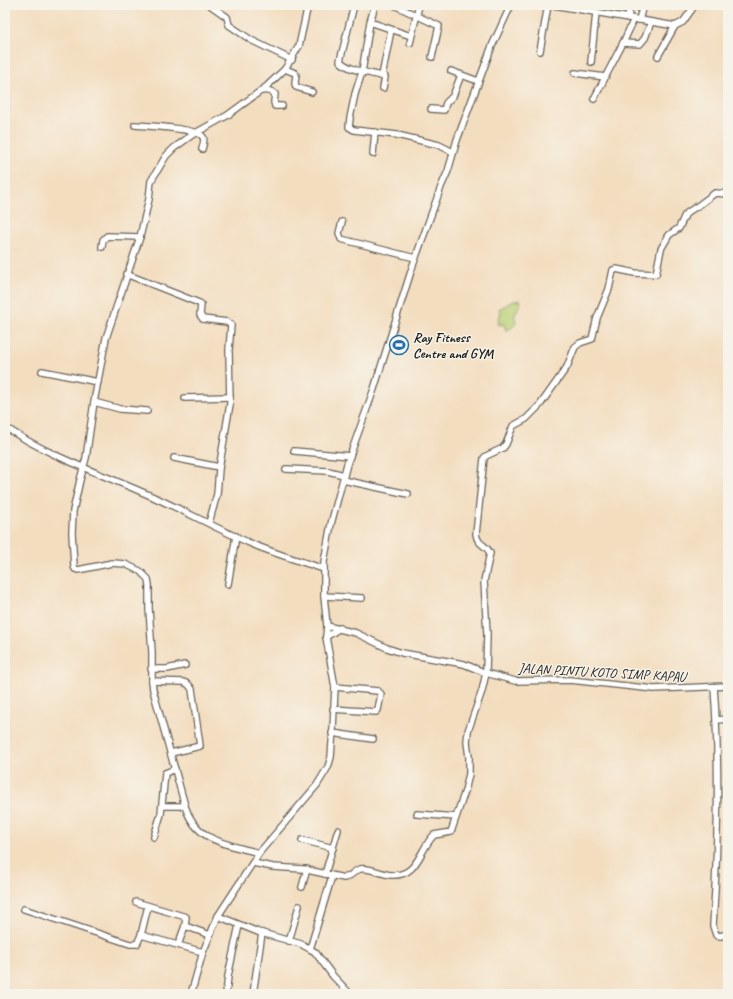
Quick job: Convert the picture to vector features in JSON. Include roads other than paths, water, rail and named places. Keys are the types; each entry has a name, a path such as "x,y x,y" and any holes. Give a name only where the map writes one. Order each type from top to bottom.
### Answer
{"street":[{"path":"210,5 227,16 229,25 241,34 292,60"},
{"path":"259,853 208,837 198,830 191,821 185,806 152,681 150,585 148,579 140,571 125,564 112,563 78,570 75,569 72,518 84,467 106,338 126,274 140,237 149,199 151,181 166,156 174,148 196,133 220,120 261,91 285,69 296,53 301,39 308,5"},
{"path":"354,5 340,62 362,72 382,76"},
{"path":"375,5 370,22 362,72 355,94 349,127 354,130 388,133 439,145 453,152"},
{"path":"394,5 439,26 432,57"},
{"path":"410,43 419,5"},
{"path":"191,994 203,952 218,916 259,853 322,778 328,767 332,733 334,687 326,637 327,626 324,596 324,569 327,543 350,456 374,389 393,324 415,258 448,170 478,81 511,5"},
{"path":"540,51 548,5"},
{"path":"554,5 675,26 683,22 695,5"},
{"path":"630,5 633,19"},
{"path":"594,99 623,43 633,19 643,5"},
{"path":"591,62 596,13"},
{"path":"370,22 411,36"},
{"path":"623,43 640,44 645,38 651,22"},
{"path":"658,56 675,26"},
{"path":"383,88 385,77 382,76 391,30"},
{"path":"285,69 296,75 296,87 312,92"},
{"path":"451,71 478,81"},
{"path":"575,72 605,77"},
{"path":"431,109 444,110 446,104 453,96 461,75"},
{"path":"261,91 267,90 273,92 275,94 275,106 282,106"},
{"path":"135,125 179,128 202,135 202,149"},
{"path":"373,154 375,132"},
{"path":"253,863 273,867 307,869 332,876 348,878 356,871 363,869 390,875 403,874 409,871 434,835 451,832 465,791 469,774 470,757 467,742 468,731 482,691 486,673 487,634 484,580 490,553 488,549 478,541 476,534 484,458 503,448 513,426 526,419 556,384 567,367 575,347 580,343 592,339 597,318 609,288 613,270 616,269 635,273 656,274 661,249 664,242 668,235 679,228 685,215 715,193 728,194"},
{"path":"342,222 338,233 341,239 415,258"},
{"path":"102,247 104,237 107,236 140,237"},
{"path":"126,274 201,304 200,315 203,319 227,322 231,325 229,350 230,397 216,494 209,523"},
{"path":"42,371 98,382"},
{"path":"185,398 230,397"},
{"path":"94,402 120,409 147,411"},
{"path":"5,427 36,445 176,507 274,553 324,569"},
{"path":"294,451 350,456"},
{"path":"174,458 219,467"},
{"path":"286,469 328,471 344,477 408,494"},
{"path":"228,584 236,536"},
{"path":"324,596 362,598"},
{"name":"JALAN PINTU KOTO SIMP KAPAU","path":"327,626 356,632 387,648 402,653 464,664 486,673 515,681 570,680 654,689 728,686"},
{"path":"326,637 340,628"},
{"path":"151,669 167,669 185,665"},
{"path":"152,681 183,682 192,688 200,746 171,753"},
{"path":"333,709 376,712 378,710 381,694 378,691 334,687"},
{"path":"714,687 718,744 718,815 713,926 716,935 720,936 728,934"},
{"path":"716,720 728,719"},
{"path":"332,733 373,739"},
{"path":"154,837 162,806 165,773 175,769"},
{"path":"162,806 185,806"},
{"path":"417,814 456,817"},
{"path":"325,874 338,830"},
{"path":"302,840 333,848"},
{"path":"302,887 307,869"},
{"path":"310,949 332,876"},
{"path":"136,902 184,916 186,919 185,926 178,945"},
{"path":"24,909 130,944 137,944 141,935 148,906"},
{"path":"290,941 299,906"},
{"path":"218,916 262,934 290,941 310,949 315,952 333,976 350,994"},
{"path":"226,994 228,976 239,925"},
{"path":"185,926 210,935"},
{"path":"253,994 262,934"},
{"path":"141,935 203,952"}],"place":[{"name":"Ray Fitness Centre and GYM","path":"399,345"}]}
